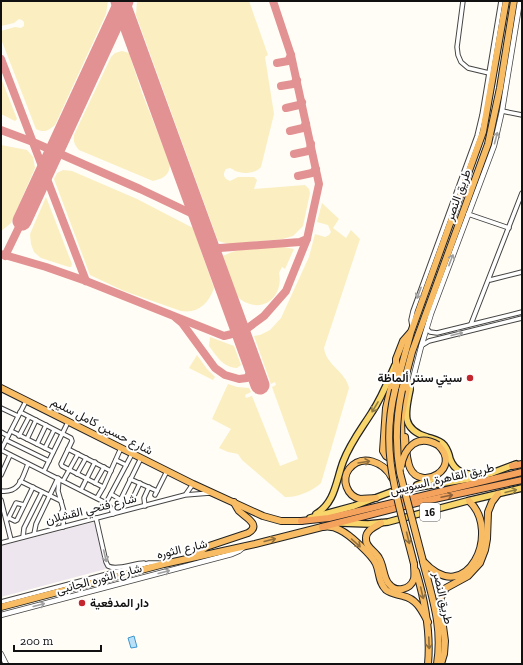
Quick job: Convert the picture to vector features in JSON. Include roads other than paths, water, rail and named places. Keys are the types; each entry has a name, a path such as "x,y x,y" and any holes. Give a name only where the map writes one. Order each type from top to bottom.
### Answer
{"highway":[{"name":"طريق النصر","path":"428,664 428,622 423,594 414,564 390,461 390,416 405,390 412,330 481,142 496,46 506,1"},
{"name":"طريق النصر","path":"437,664 439,628 400,473 396,431 412,352 429,313 488,144 504,79 514,1"},
{"path":"405,390 402,414 402,448 399,455 392,459 386,456 383,451 386,408 396,367 396,359 403,341 412,330"},
{"name":"شارع حسين كامل سليم","path":"1,388 215,494 274,520 301,521"},
{"path":"400,473 404,454 412,445 416,443 425,441 438,445 443,452 445,459 444,468 438,475 431,478 420,477 410,469 402,414"},
{"path":"376,498 365,499 357,498 352,495 347,488 345,480 347,472 352,466 363,461 373,461 387,470 393,479"},
{"path":"512,466 522,463"},
{"name":"طريق القاهرة, السويس","path":"368,511 522,472"},
{"name":"طريق القاهرة, السويس","path":"368,511 522,480"},
{"path":"441,664 446,641 440,602 442,594 446,588 468,576 480,563 486,544 488,512 492,502 498,494"},
{"path":"423,561 435,572 448,577 461,574 471,566 479,548 482,529 479,514 476,508 469,501"},
{"path":"197,556 206,547 248,533 252,530 252,522 240,512 234,502"},
{"path":"301,521 323,520 368,511"},
{"name":"شارع الثوره","path":"1,607 164,564 322,527 368,511"},
{"path":"380,523 369,531 366,541 368,546 379,559 388,584 399,589 409,586 414,578 414,564"},
{"path":"322,527 334,528 345,533 373,559 384,588 392,593 413,600 428,622"}],"main road":[{"path":"310,518 322,511 330,502 348,451 379,400 396,359"},
{"path":"405,390 406,414 410,428 419,435 441,442 447,449 452,463 459,471 469,475 483,476"},
{"path":"407,489 483,476 512,466"},
{"path":"301,521 407,489 430,480 438,475"},
{"name":"16","path":"336,522 352,524 395,521 522,488"}],"street":[{"path":"463,1 457,47 458,58 468,68 489,73"},
{"path":"485,115 489,73 496,46 501,1"},
{"path":"405,390 427,329 429,313 494,146 502,111 504,79 520,13 520,1"},
{"path":"502,111 522,115"},
{"path":"471,324 490,280 522,193"},
{"path":"468,214 509,228"},
{"path":"490,280 522,272"},
{"path":"427,329 437,333 522,312"},
{"path":"421,347 429,341 522,318"},
{"path":"26,401 1,450 106,503 114,514"},
{"path":"1,408 36,420 72,440 61,465 103,487"},
{"path":"19,436 29,417"},
{"path":"27,439 36,420"},
{"path":"44,471 68,422"},
{"path":"37,444 46,426"},
{"path":"45,448 54,430"},
{"path":"10,431 53,452"},
{"path":"1,432 7,438 49,461"},
{"path":"97,498 121,448"},
{"path":"68,449 111,471"},
{"path":"64,481 78,454"},
{"path":"106,503 132,454"},
{"path":"1,475 10,455"},
{"path":"77,474 86,458"},
{"path":"114,514 140,458"},
{"path":"81,490 94,462"},
{"path":"115,462 126,465"},
{"path":"1,491 12,490 17,486 28,464"},
{"path":"95,483 104,467"},
{"path":"130,478 149,487 156,493 167,471"},
{"path":"34,534 36,524 58,479"},
{"path":"58,479 58,489 63,509 63,527"},
{"path":"20,481 61,500"},
{"path":"131,502 140,483"},
{"path":"186,495 193,484"},
{"path":"1,521 17,521 33,487"},
{"path":"145,506 144,498 149,487"},
{"path":"23,537 23,530 42,492"},
{"path":"111,494 120,500"},
{"name":"شارع فتحي القشلان","path":"1,543 186,495 215,494"},
{"path":"1,500 12,540"},
{"path":"7,520 16,503 34,507"},
{"path":"51,530 56,524 63,509"},
{"path":"96,518 108,566 114,568 139,563 148,563"},
{"name":"شارع الثوره الجانبى","path":"1,615 226,556 237,552 245,546"},
{"name":"شارع الثوره الجانبى","path":"1,602 148,563 156,562 164,564"},
{"path":"1,654 6,664"}],"water":[{"path":"134,636 137,647 131,648 128,638"}],"place":[{"name":"سيتي سنتر ألماظة","path":"470,378"},
{"name":"دار المدفعية","path":"82,603"}]}
